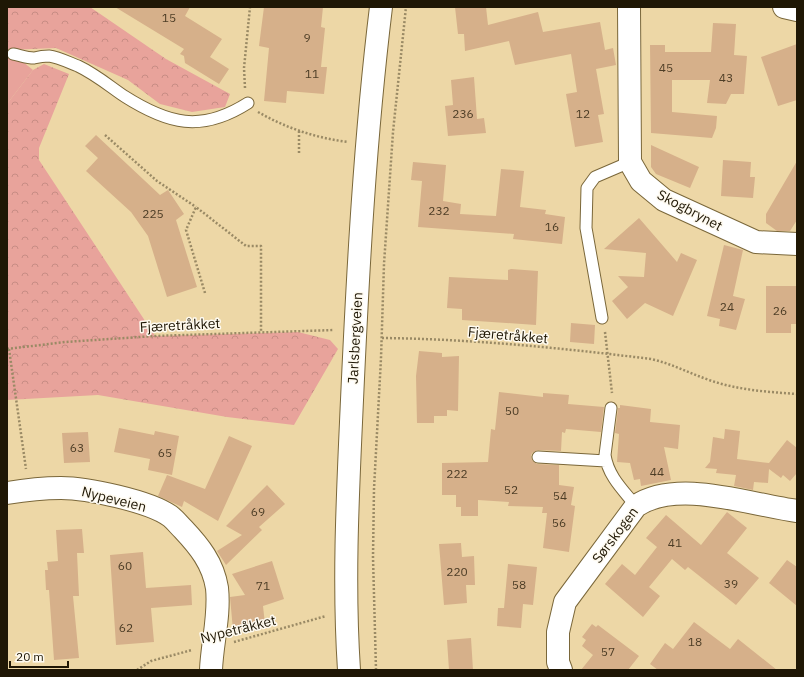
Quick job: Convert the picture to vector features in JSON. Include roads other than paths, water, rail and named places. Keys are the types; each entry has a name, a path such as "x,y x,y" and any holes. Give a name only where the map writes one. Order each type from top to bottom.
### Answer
{"street":[{"name":"Jarlsbergveien","path":"349,670 346,615 348,502 355,329 366,144 381,7"},
{"name":"Skogbrynet","path":"629,7 630,162 641,181 664,200 756,242 789,245 797,244"},
{"path":"784,7 797,10"},
{"name":"Nypeveien","path":"7,494 29,489 63,488 95,493 140,503 170,516 201,548 211,568 216,588 218,614 212,647 211,670"},
{"name":"Sørskogen","path":"561,670 558,662 558,632 565,602 636,506 647,499 660,495 686,493 797,511"}],"lane":[{"path":"13,54 32,58 49,56 77,66 101,78 123,95 152,113 180,122 203,121 232,113 248,103"},
{"path":"602,318 586,228 587,188 595,178 630,162"},
{"path":"611,408 605,455 606,462 609,470 636,506"},
{"path":"538,457 606,462"}]}
